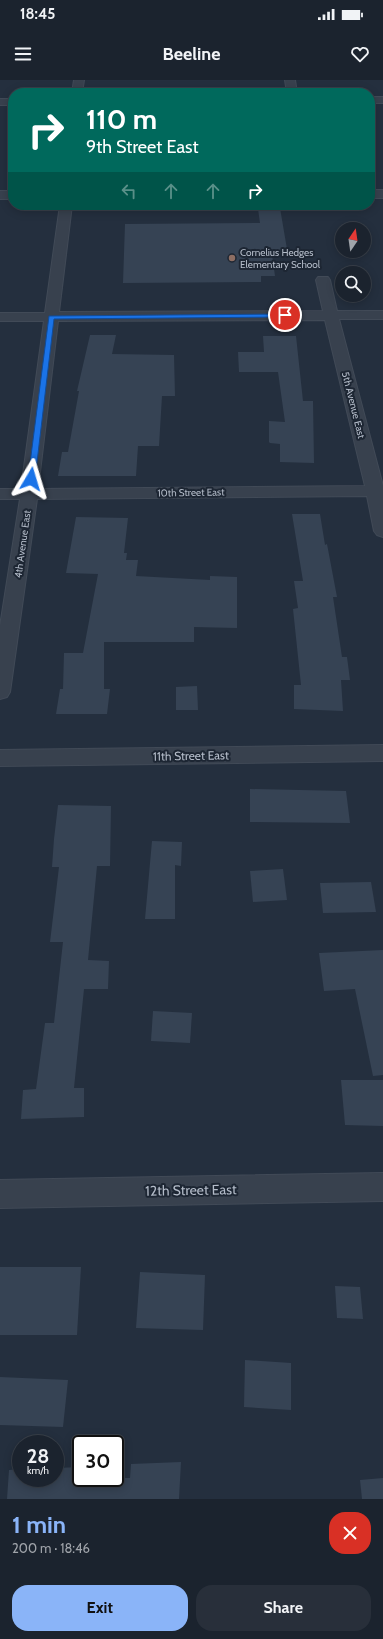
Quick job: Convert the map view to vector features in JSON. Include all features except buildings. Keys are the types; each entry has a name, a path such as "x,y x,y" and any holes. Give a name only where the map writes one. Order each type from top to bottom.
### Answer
{"street":[{"name":"4th Avenue East","path":"0,692 29,494 65,210"},
{"name":"5th Avenue East","path":"323,280 330,315 379,491 383,531"},
{"path":"0,317 383,315"},
{"name":"10th Street East","path":"0,494 379,491"},
{"name":"11th Street East","path":"0,758 383,753"},
{"name":"12th Street East","path":"0,1194 383,1187"}],"place":[{"name":"Cornelius Hedges Elementary School","path":"232,258"}],"route":[{"path":"31,479 52,317 285,315"}]}
